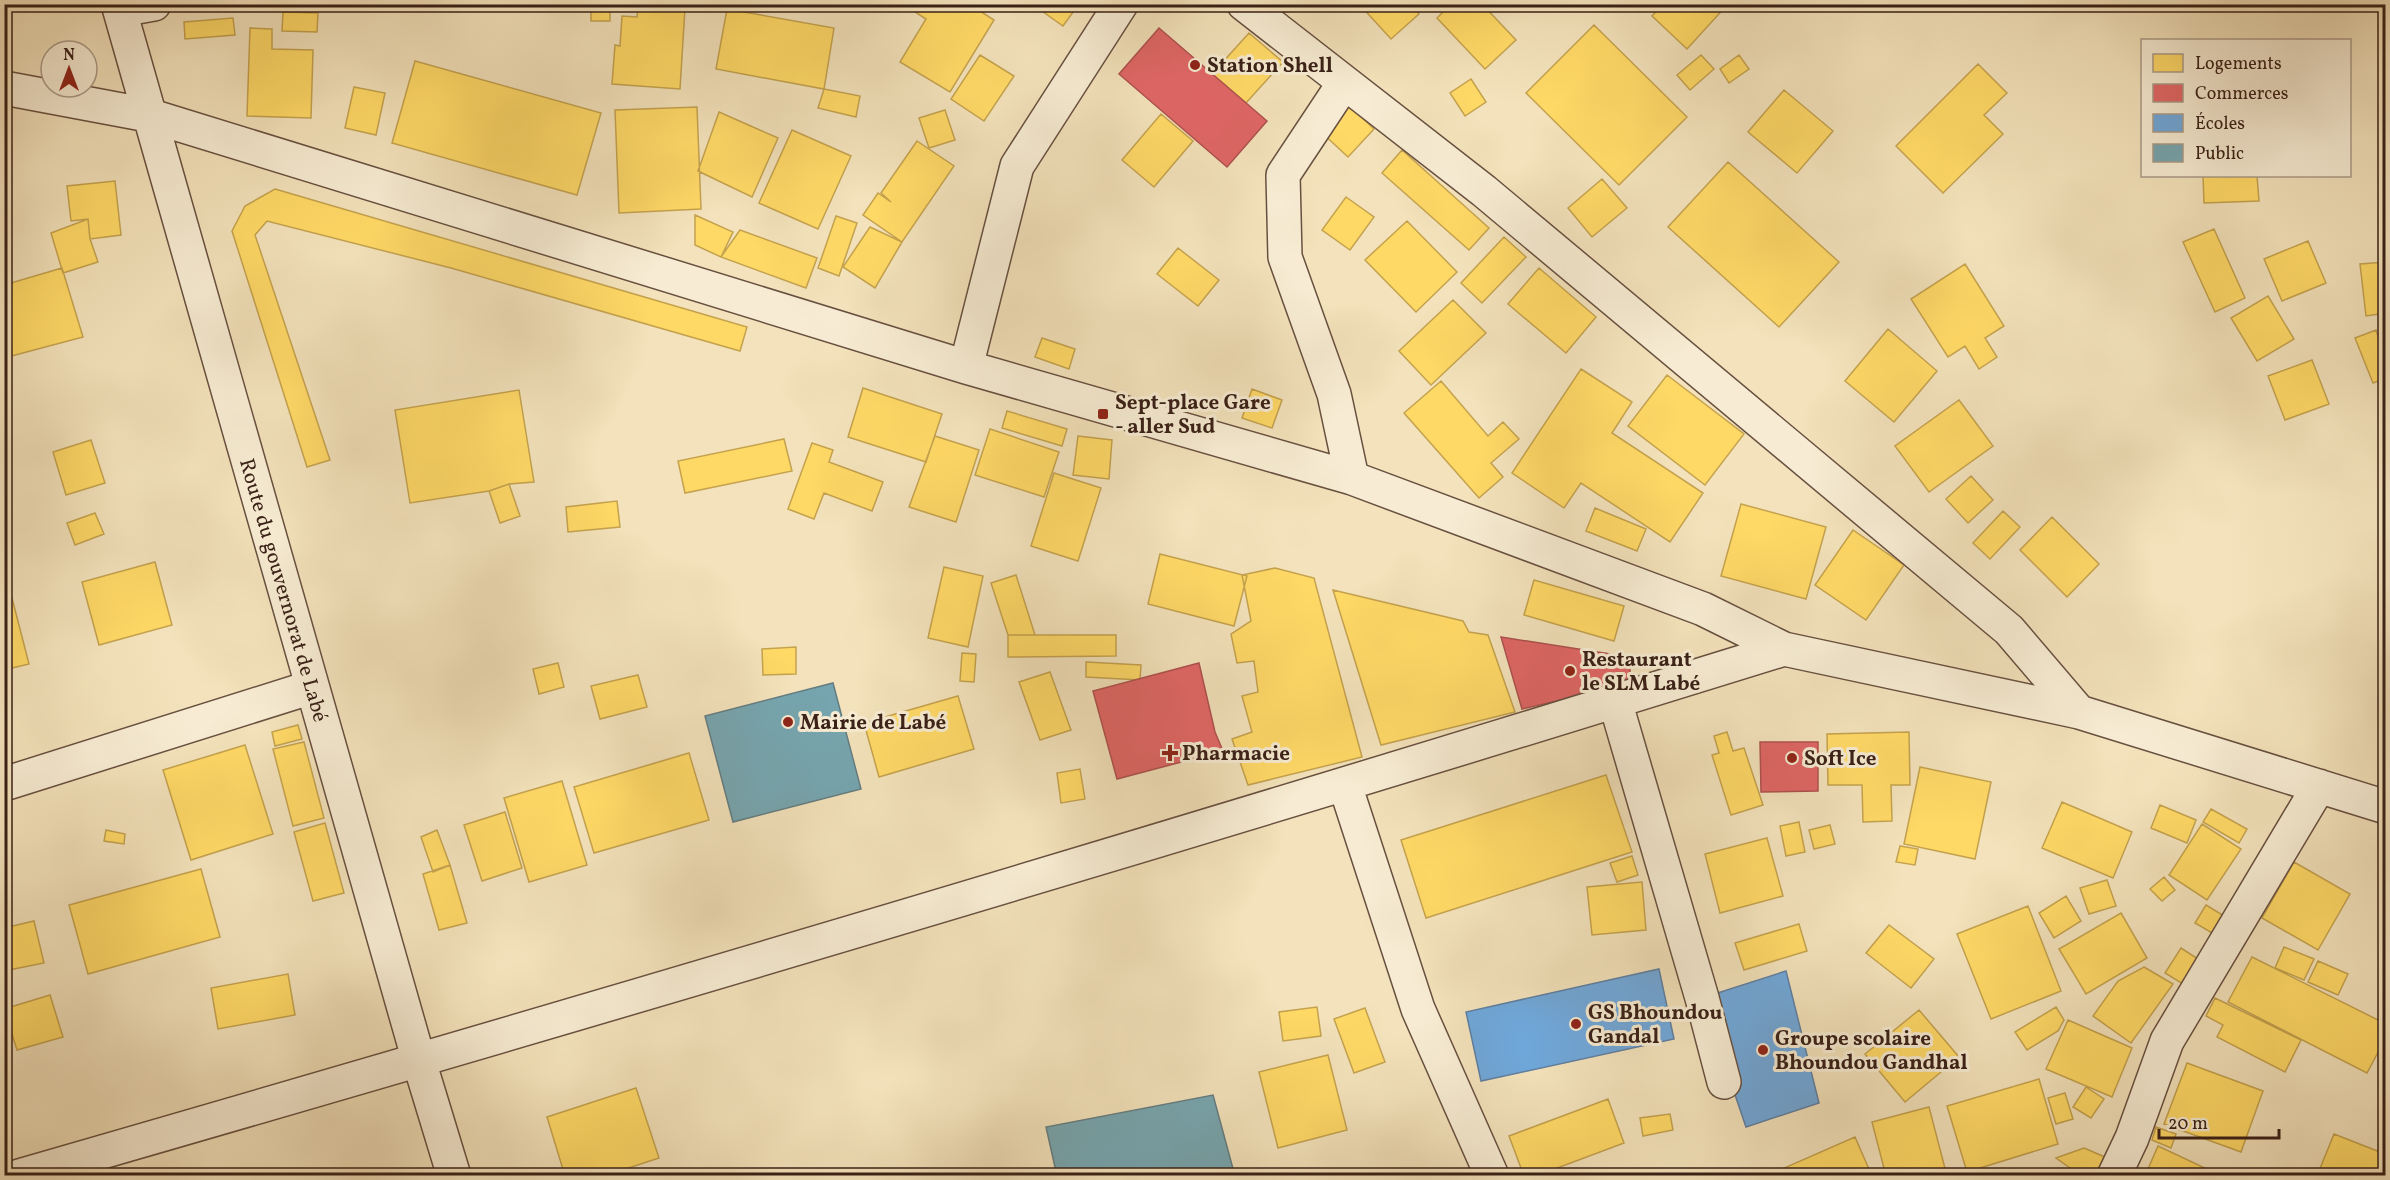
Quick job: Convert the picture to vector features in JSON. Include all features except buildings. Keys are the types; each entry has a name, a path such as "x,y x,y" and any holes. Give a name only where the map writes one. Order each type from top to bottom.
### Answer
{"street":[{"path":"119,7 154,4"},
{"path":"966,367 1017,166 1121,4"},
{"path":"1244,4 1494,198 2009,630 2079,712"},
{"name":"Route du gouvernorat de Labé","path":"119,7 419,1061 454,1176"},
{"path":"1344,83 1283,176 1285,257 1335,394 1352,478"},
{"path":"4,88 148,115 966,367 1352,478 1702,609 1784,649 2079,712 2385,807"},
{"path":"19,1176 419,1061 1345,785 1784,649"},
{"path":"4,784 312,687"},
{"path":"1616,701 1724,1082"},
{"path":"1345,785 1418,1009 1492,1176"},
{"path":"2114,1176 2132,1138 2167,1041 2319,786"}],"place":[{"name":"Station Shell","path":"1195,65"},
{"name":"Sept-place Gare - aller Sud","path":"1103,414"},
{"name":"Restaurant le SLM Labé","path":"1570,671"},
{"name":"Mairie de Labé","path":"788,722"},
{"name":"Pharmacie","path":"1170,753"},
{"name":"Soft Ice","path":"1792,758"},
{"name":"GS Bhoundou Gandal","path":"1576,1024"},
{"name":"Groupe scolaire Bhoundou Gandhal","path":"1763,1050"}]}
